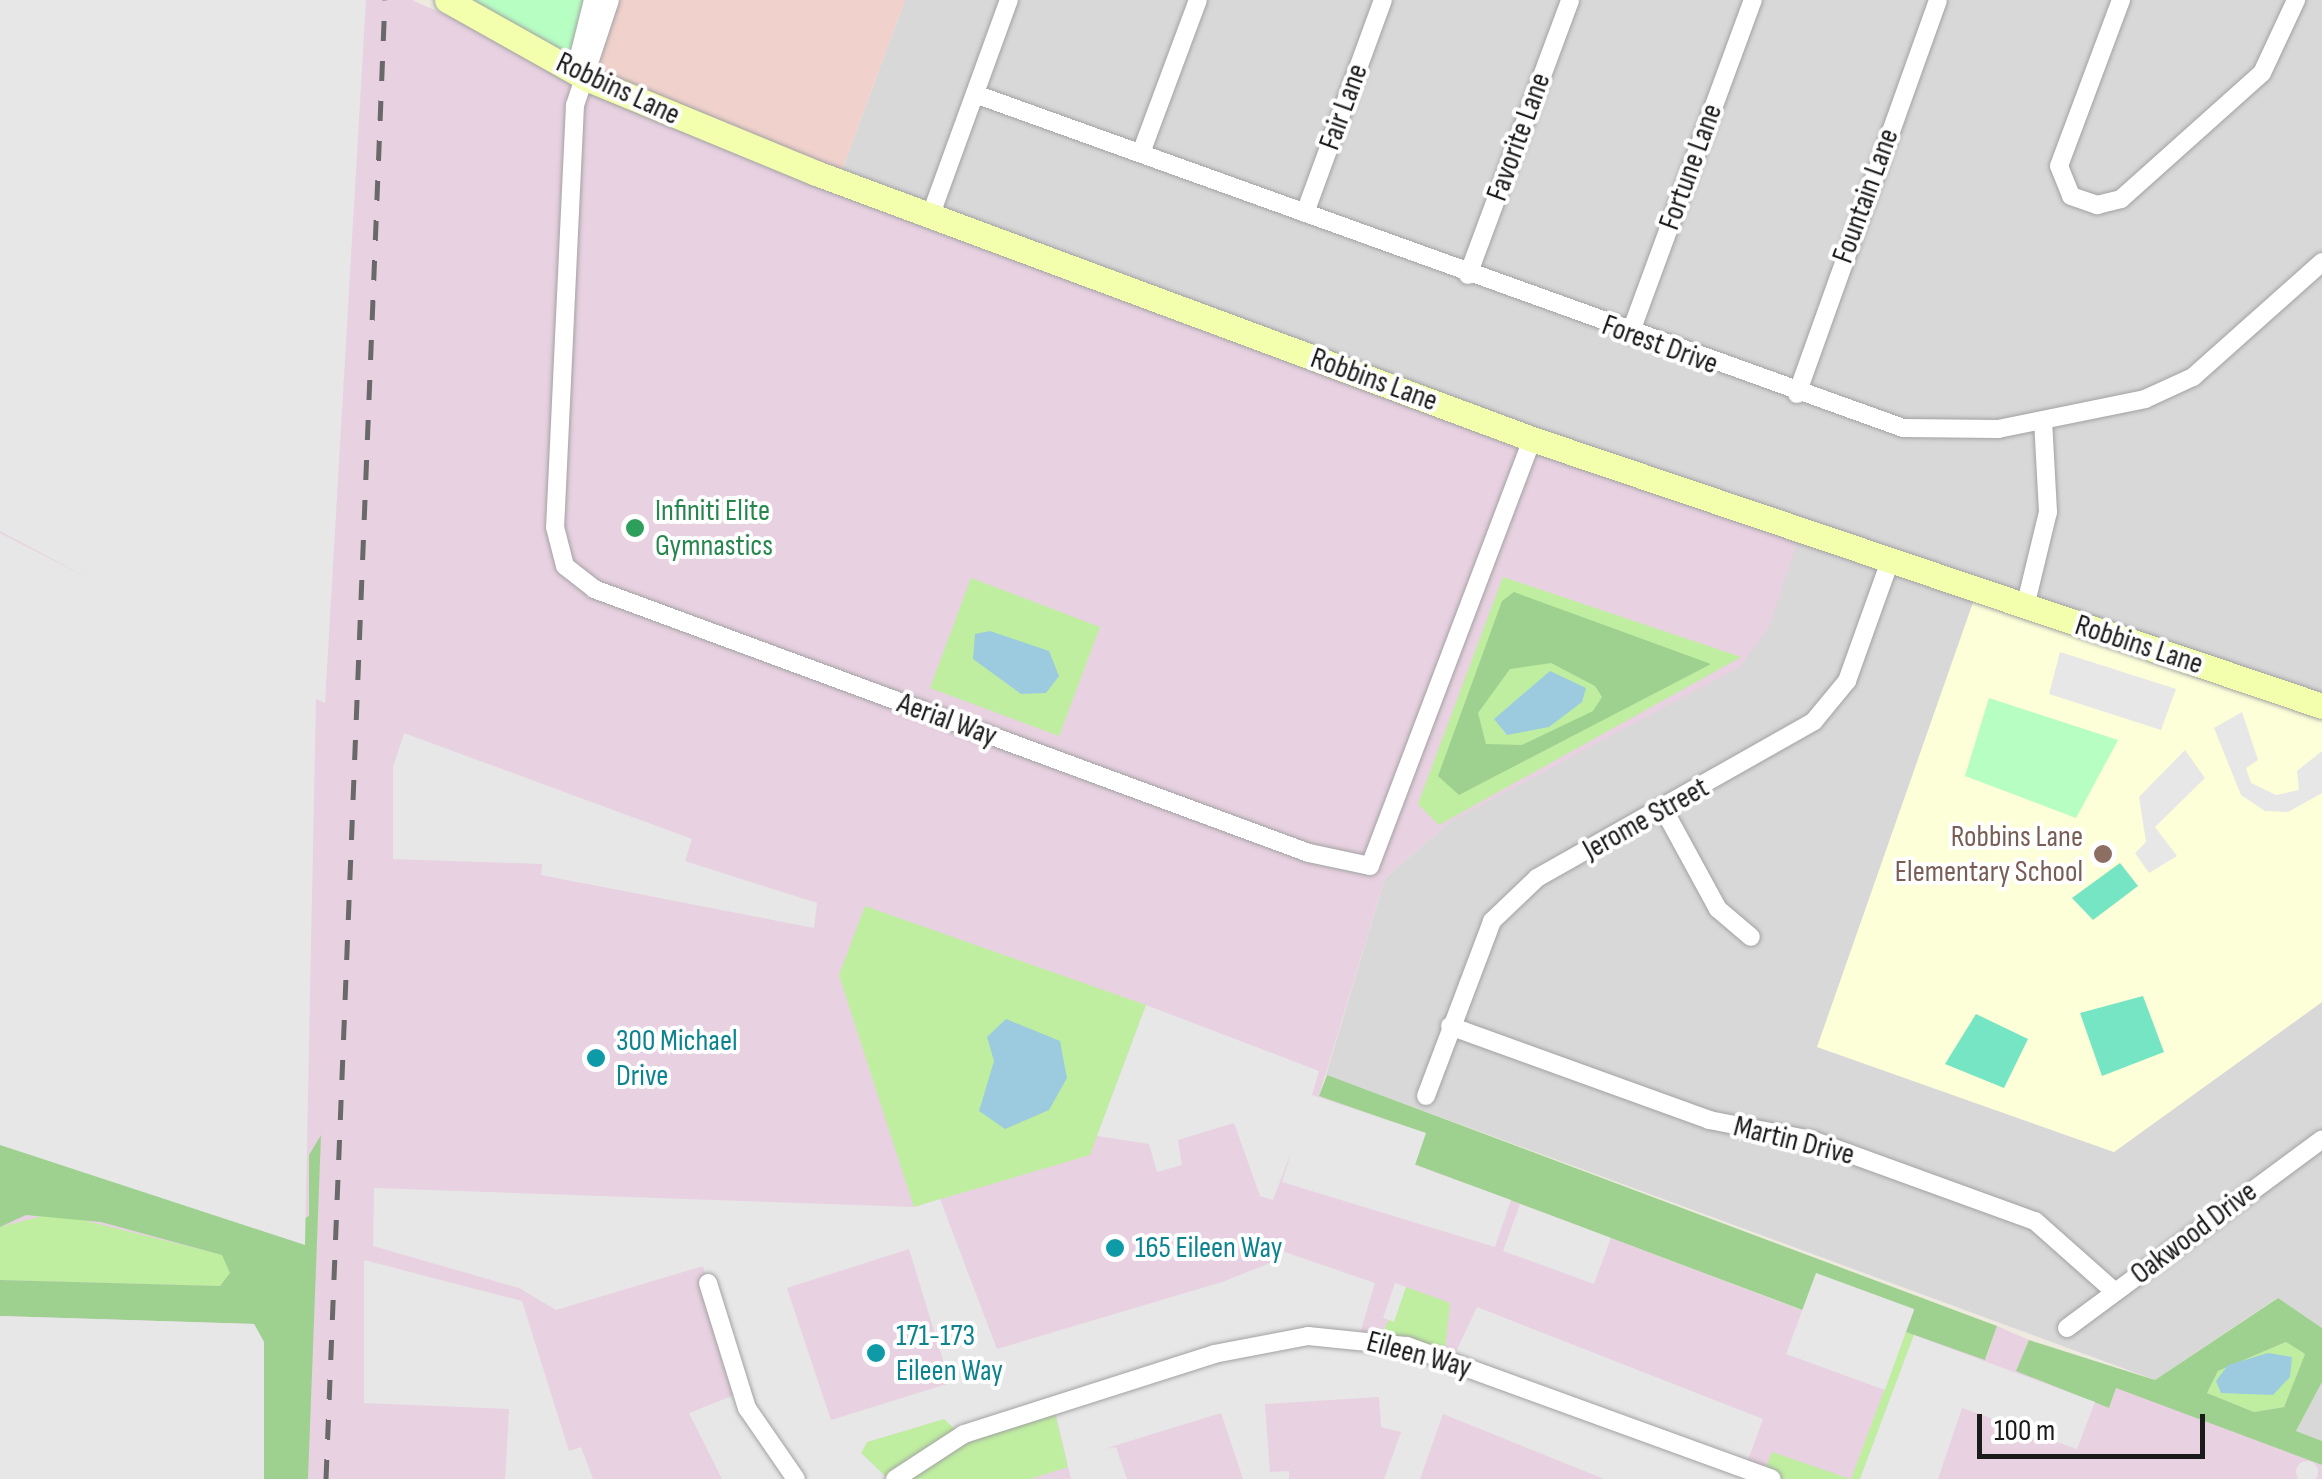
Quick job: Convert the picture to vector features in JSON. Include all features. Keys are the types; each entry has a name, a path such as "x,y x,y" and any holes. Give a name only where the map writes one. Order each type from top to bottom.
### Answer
{"street":[{"name":"Robbins Lane","path":"447,0 581,75 931,214 1532,438 2322,706"},
{"path":"581,75 594,0"},
{"path":"581,75 610,0"},
{"path":"931,214 1009,0"},
{"path":"1140,152 1198,0"},
{"name":"Fair Lane","path":"1304,213 1383,0"},
{"name":"Favorite Lane","path":"1468,275 1570,0"},
{"name":"Fortune Lane","path":"1630,334 1753,0"},
{"name":"Fountain Lane","path":"1797,394 1938,0"},
{"path":"2121,0 2059,166 2070,196 2097,205 2121,200 2262,72 2296,0"},
{"name":"Aerial Way","path":"581,75 568,200 555,527 565,566 594,589 1309,853 1370,866 1532,438"},
{"name":"Forest Drive","path":"976,94 1797,394 1948,433 2043,420 2180,386 2322,262"},
{"path":"2025,607 2048,512 2043,420"},
{"name":"Jerome Street","path":"1426,1096 1476,946 1516,894 1783,744 1830,705 1858,657 1890,561"},
{"path":"1664,810 1718,908 1751,937"},
{"name":"Martin Drive","path":"1450,1026 1709,1120 1812,1140 2035,1221 2115,1292"},
{"name":"Oakwood Drive","path":"2067,1328 2322,1139"},
{"path":"708,1283 747,1408 796,1479"},
{"name":"Eileen Way","path":"895,1479 964,1434 1214,1354 1308,1336 1437,1355 1772,1479"}],"shaded area":[{"path":"0,0 412,0 628,96 1801,531 1769,627 1740,667 1450,822 1385,878 1319,1096 1426,1133 1415,1164 1804,1311 1818,1275 1986,1359 1997,1326 2029,1340 2017,1371 2109,1408 2116,1387 2322,1465 2322,1479 0,1479"},
{"path":"0,0 366,0 325,703 316,699 305,1245 0,1145 0,533 90,579 0,531"},
{"path":"448,0 905,0 838,181"},
{"path":"905,0 2322,0 2322,707 1818,1047 2114,1152 2322,1002 2322,1328 2277,1298 2155,1380 1326,1075 1385,878 1450,822 838,181"},
{"name":"Robbins Lane Elementary School","path":"1977,591 2322,707 2322,1002 2114,1152 1817,1047"},
{"path":"2060,652 2176,689 2161,730 2049,694"},
{"path":"2242,712 2258,760 2246,768 2251,783 2276,795 2299,790 2297,771 2322,751 2322,793 2288,812 2265,811 2241,795 2214,728"},
{"path":"404,733 692,839 685,861 817,903 814,928 541,875 542,864 393,859 393,767"},
{"path":"2185,750 2205,778 2155,827 2177,856 2149,873 2135,853 2146,842 2139,797"},
{"path":"1146,1005 1319,1071 1312,1095 1426,1133 1415,1165 1511,1200 1495,1247 1282,1182 1292,1150 1273,1200 1260,1196 1234,1123 1178,1140 1182,1165 1157,1172 1149,1144 1097,1136"},
{"path":"374,1188 915,1207 940,1199 997,1349 1222,1282 1280,1259 1279,1250 1375,1283 1359,1337 1452,1360 1477,1307 1763,1419 1745,1468 1772,1479 1604,1479 1443,1414 1420,1479 1384,1479 1401,1432 1381,1427 1379,1397 1265,1404 1270,1472 1289,1471 1289,1479 1243,1479 1221,1413 1104,1449 1116,1447 1127,1479 1071,1479 1054,1406 961,1435 944,1419 867,1442 861,1453 888,1479 722,1479 689,1413 742,1392 703,1266 556,1310 519,1288 373,1246","holes":["909,1249 950,1383 831,1420 787,1288"]},
{"path":"1520,1204 1611,1238 1594,1284 1503,1251"},
{"path":"364,1260 522,1301 569,1451 581,1447 593,1479 505,1479 509,1409 364,1403"},
{"path":"1816,1273 1914,1309 1885,1390 1786,1354"},
{"path":"1395,1283 1406,1287 1394,1322 1383,1318"},
{"path":"0,1316 254,1324 264,1342 264,1479 0,1479"},
{"path":"1914,1335 2095,1402 2077,1449 1962,1408 1938,1479 1860,1479"},
{"path":"2322,1382 2322,1441 2296,1431"},
{"path":"2307,1461 2315,1464 2315,1480 2307,1483 2299,1480 2296,1472 2299,1464"}],"green space":[{"path":"448,0 587,0 567,67"},
{"path":"1503,577 1741,657 1439,825 1418,804"},
{"path":"971,578 1100,627 1059,736 930,688"},
{"path":"1514,592 1711,664 1459,795 1438,776 1502,601","holes":["1551,663 1595,686 1602,697 1593,711 1522,745 1486,744 1478,713 1510,669"]},
{"path":"1989,698 2118,740 2076,818 1965,776"},
{"path":"2120,863 2138,886 2093,920 2072,898"},
{"path":"865,906 1146,1005 1090,1155 914,1207 839,975"},
{"path":"2143,996 2164,1052 2102,1076 2080,1013"},
{"path":"1976,1014 2028,1039 2004,1088 1945,1064"},
{"path":"1327,1075 1997,1326 1985,1360 1906,1332 1914,1310 1805,1311 1414,1164 1425,1133 1319,1096"},
{"path":"321,1135 308,1479 264,1479 264,1342 254,1324 0,1316 0,1280 220,1286 230,1273 222,1255 101,1222 26,1215 0,1227 0,1142 289,1226 309,1216 309,1155"},
{"path":"54,1213 223,1255 231,1273 220,1286 0,1280 0,1227"},
{"path":"1406,1287 1450,1303 1444,1358 1378,1341"},
{"path":"2278,1298 2322,1328 2322,1382 2296,1431 2322,1441 2322,1465 2116,1388 2109,1408 2016,1371 2029,1340 2155,1380","holes":["2286,1342 2305,1354 2284,1407 2254,1412 2207,1393 2218,1371"]},
{"path":"1906,1332 1914,1335 1860,1479 1851,1479"},
{"path":"2286,1342 2305,1354 2284,1407 2254,1412 2207,1393 2218,1371"},
{"path":"1053,1405 1068,1467 1030,1479 888,1479 861,1453 867,1442 944,1419"},
{"path":"1772,1452 1850,1479 1763,1476"}],"water":[{"path":"990,631 1049,651 1059,676 1046,693 1021,694 973,659 975,634"},
{"path":"1550,671 1586,688 1582,702 1549,727 1507,735 1494,719"},
{"path":"1006,1019 1060,1041 1067,1078 1049,1110 1005,1129 979,1111 994,1061 987,1037"},
{"path":"2268,1353 2292,1357 2290,1377 2273,1395 2221,1393 2216,1381 2228,1365"}],"railway":[{"path":"326,1479 385,0"}],"place":[{"name":"Infiniti Elite Gymnastics","path":"635,528"},
{"name":"Robbins Lane Elementary School","path":"2103,854"},
{"name":"300 Michael Drive","path":"596,1058"},
{"name":"165 Eileen Way","path":"1115,1248"},
{"name":"171-173 Eileen Way","path":"876,1353"}]}
